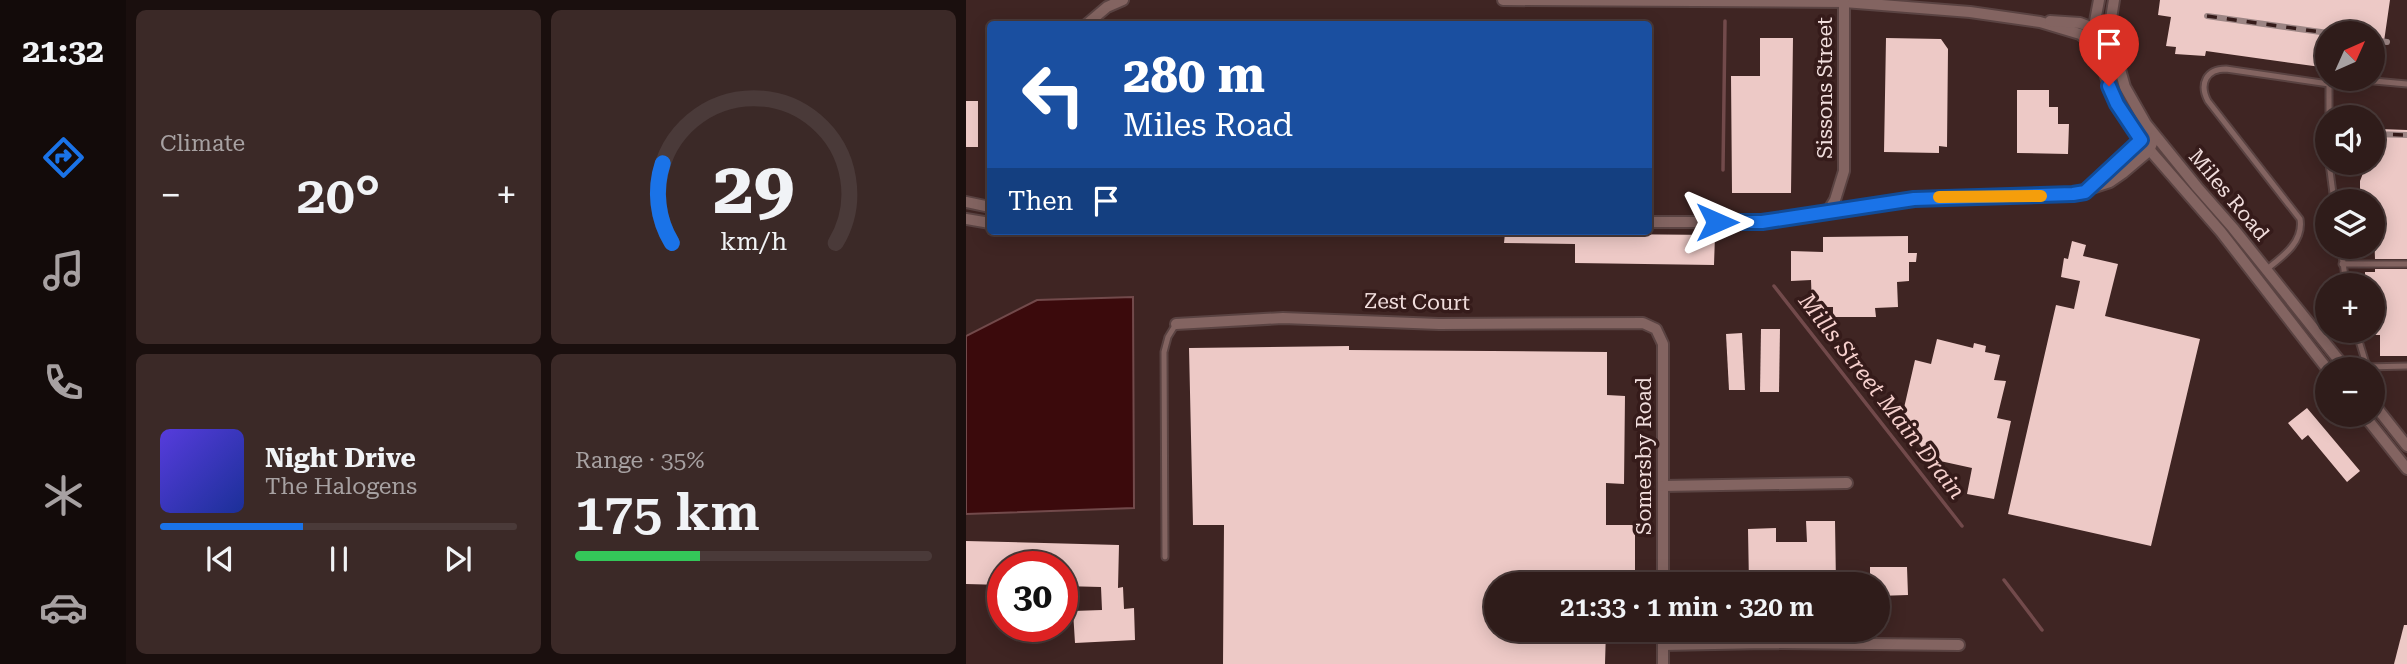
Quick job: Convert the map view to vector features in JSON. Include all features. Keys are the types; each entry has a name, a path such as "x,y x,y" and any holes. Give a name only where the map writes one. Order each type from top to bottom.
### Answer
{"street":[{"path":"1091,21 1107,7 1123,0"},
{"path":"1503,0 1844,2 1940,8 2040,22 2074,31 2092,42"},
{"path":"2112,46 2108,34 2114,0"},
{"name":"Sissons Street","path":"1827,213 1835,200 1844,171 1844,2"},
{"path":"2080,23 2090,20 2098,5"},
{"name":"Miles Road","path":"2098,5 2098,32 2092,42 2100,53 2117,104 2149,151 2221,232 2318,357"},
{"path":"2040,22 2062,20 2080,23 2098,32 2110,25"},
{"name":"Miles Road","path":"2098,32 2112,46 2131,99 2155,136 2267,269 2337,357"},
{"path":"2085,192 2141,140 2155,136"},
{"path":"1652,222 1762,222 1914,199 2050,196 2085,192 2117,178 2149,151 2155,136"},
{"path":"966,202 987,206"},
{"path":"966,219 987,222"},
{"name":"Zest Court","path":"1176,324 1283,318 1439,324 1643,323 1656,329"},
{"name":"Somersby Road","path":"1656,329 1663,344 1663,572"},
{"path":"2385,419 2407,446"},
{"path":"2374,427 2407,469"},
{"path":"1663,486 1847,483"},
{"path":"1663,664 1663,645 1959,645"}],"lane":[{"path":"2267,269 2292,246 2301,229 2301,219 2208,101 2204,83 2209,74 2220,69 2315,82"},
{"path":"2385,82 2407,84"},
{"path":"2342,259 2344,273"},
{"path":"2342,264 2407,264"},
{"path":"1165,557 1164,352 1167,337 1176,324"},
{"path":"2385,367 2407,366"}],"shaded area":[{"path":"1133,297 1134,508 966,514 966,336 1037,300"}],"building":[{"path":"2160,0 2390,0 2385,35 2385,21 2315,21 2315,66 2206,51 2205,56 2175,54 2176,47 2166,46 2171,17 2158,15"},
{"path":"1760,38 1793,38 1791,193 1732,193 1731,76 1760,76"},
{"path":"1886,38 1941,39 1948,49 1947,147 1939,146 1939,153 1884,152"},
{"path":"2017,90 2049,90 2049,107 2058,107 2058,124 2069,124 2068,154 2017,153"},
{"path":"966,101 978,101 978,147 966,147"},
{"path":"2385,129 2407,130 2407,259 2385,259 2385,189 2360,189 2362,175 2385,175"},
{"path":"1505,235 1715,235 1714,265 1575,263 1575,244 1504,243"},
{"path":"1908,236 1908,253 1917,253 1916,262 1909,262 1909,281 1897,282 1898,307 1875,308 1876,317 1833,317 1833,307 1812,307 1811,280 1791,281 1791,251 1823,252 1823,237"},
{"path":"2072,241 2086,245 2083,256 2118,264 2105,316 2200,339 2151,546 2008,514 2056,305 2074,309 2080,281 2061,277 2064,258 2068,259"},
{"path":"2375,269 2407,269 2407,356 2380,356 2380,343 2385,343 2385,273 2365,273 2375,272"},
{"path":"1761,329 1780,329 1779,392 1760,392"},
{"path":"1742,333 1745,390 1729,390 1726,334"},
{"path":"1937,339 1973,348 1974,343 1986,346 1985,352 2000,355 1994,380 2006,381 1997,418 2011,421 1994,499 1967,494 1972,468 1931,459 1901,421 1915,360 1931,364"},
{"path":"1349,346 1349,350 1607,352 1607,395 1625,396 1624,484 1606,483 1606,525 1635,525 1635,572 1484,572 1484,642 1606,642 1605,664 1223,664 1224,525 1193,525 1189,348"},
{"path":"2307,408 2315,418 2315,427 2323,427 2360,471 2347,482 2308,435 2302,440 2288,423"},
{"path":"1806,521 1835,521 1836,572 1749,572 1748,529 1776,528 1776,542 1807,542"},
{"path":"966,541 1119,545 1118,588 1123,587 1124,609 1134,608 1135,640 1075,643 1078,642 1078,611 1102,610 1101,587 1078,586 1078,551 987,551 987,585 966,584"},
{"path":"1870,567 1907,567 1908,595 1890,596 1890,572 1870,572"},
{"path":"2404,625 2407,625 2407,664 2394,664"}],"waterway":[{"name":"Mills Street Main Drain","path":"1723,170 1725,21"},
{"name":"Mills Street Main Drain","path":"1774,286 1962,526"},
{"path":"2004,580 2042,630"}],"railway":[{"path":"2207,16 2315,31"},
{"path":"2385,134 2407,135"}],"slow traffic":[{"path":"1939,197 2041,196"}],"route":[{"path":"1717,222 1762,222 1914,199 2050,196 2085,192 2141,140 2117,104 2109,86"}]}
